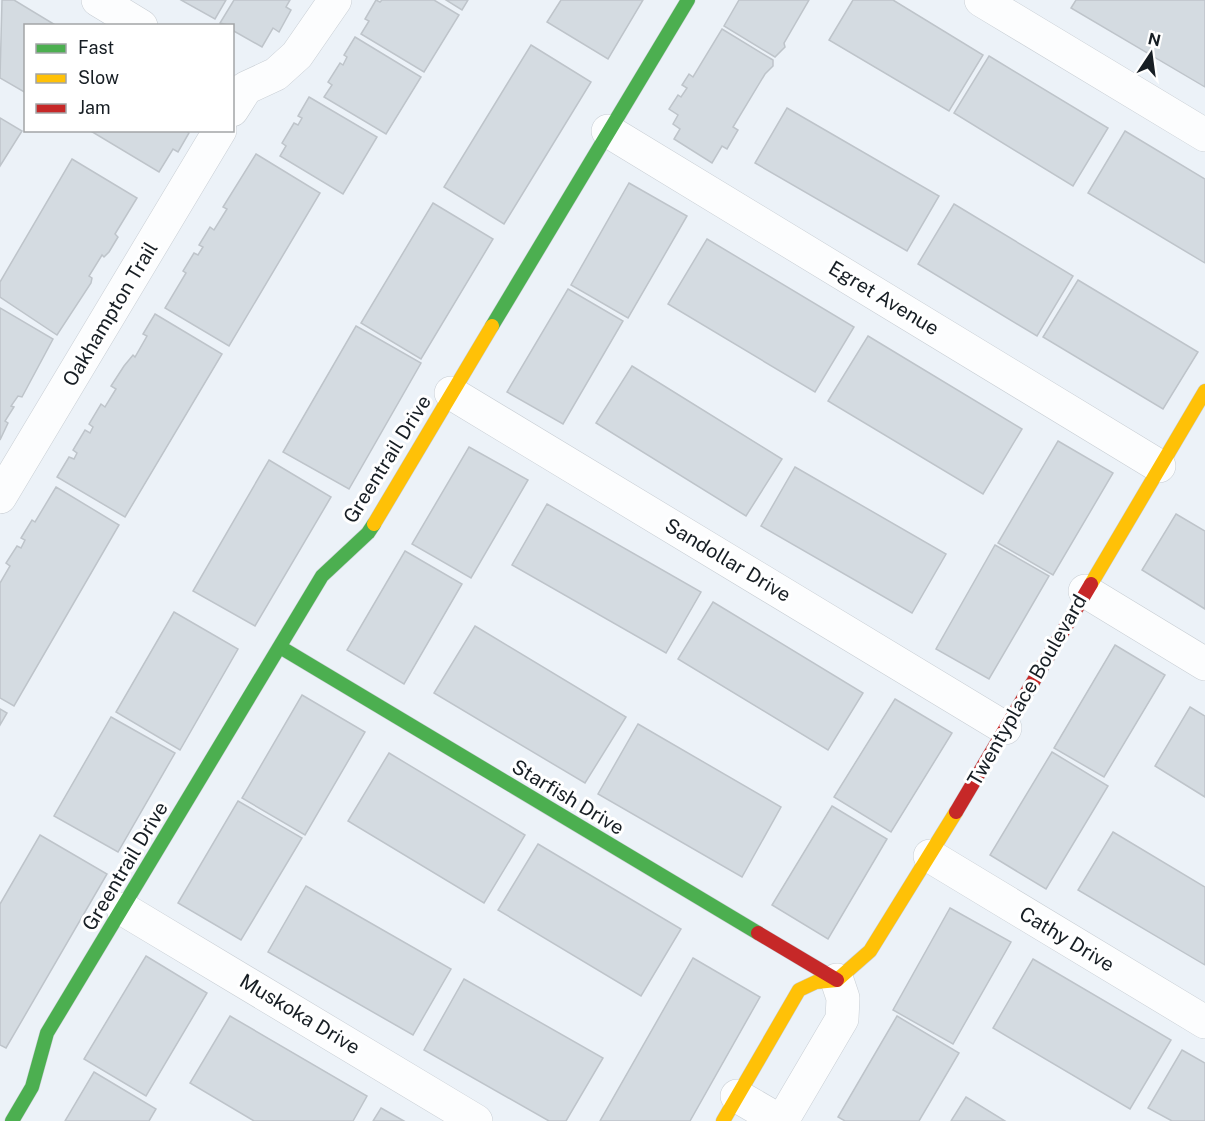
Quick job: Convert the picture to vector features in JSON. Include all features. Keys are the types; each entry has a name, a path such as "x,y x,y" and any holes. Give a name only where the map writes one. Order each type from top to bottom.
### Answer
{"street":[{"path":"98,0 138,24"},
{"path":"237,93 276,74 297,55 335,0"},
{"name":"Greentrail Drive","path":"12,1121 32,1087 47,1033 322,576 368,533 688,0"},
{"path":"981,0 1205,135"},
{"name":"Egret Avenue","path":"608,131 1159,466"},
{"name":"Oakhampton Trail","path":"0,497 219,132"},
{"name":"Twentyplace Boulevard","path":"837,980 870,951 930,856 1205,391"},
{"name":"Sandollar Drive","path":"451,393 1005,728"},
{"path":"1085,591 1205,664"},
{"name":"Starfish Drive","path":"280,647 837,980"},
{"name":"Cathy Drive","path":"930,856 1205,1022"},
{"name":"Muskoka Drive","path":"123,909 476,1121"},
{"path":"837,980 843,998 842,1019 781,1121 730,1109 799,990 816,982 837,980"}],"building":[{"path":"2,0 14,0 54,24 24,24 24,92 0,78"},
{"path":"181,0 226,0 215,19"},
{"path":"234,0 290,0 286,7 291,10 279,32 273,28 262,47 234,31 234,24 220,23"},
{"path":"376,0 380,2 382,0 434,0 459,15 424,72 361,34 369,21 365,19"},
{"path":"446,0 468,0 462,10"},
{"path":"561,0 643,0 608,59 547,22"},
{"path":"739,0 809,0 784,43 785,47 775,57 724,26"},
{"path":"853,0 893,0 983,55 949,111 829,40"},
{"path":"1076,0 1205,0 1205,87 1071,8"},
{"path":"722,29 773,60 773,66 765,74 733,127 738,130 727,149 722,146 712,163 674,139 680,129 673,124 678,115 669,109 678,95 681,97 687,88 682,85 689,74 693,77"},
{"path":"355,37 421,77 386,134 324,97 332,85 328,82 340,63 343,65 347,57 344,55"},
{"path":"531,45 591,82 504,224 444,187"},
{"path":"989,56 1108,128 1073,186 954,113"},
{"path":"309,97 377,137 343,194 280,156 286,146 282,143 294,123 298,125 302,118 298,116"},
{"path":"787,108 939,196 907,251 755,163"},
{"path":"0,118 22,131 0,166"},
{"path":"1125,131 1205,179 1205,263 1088,193"},
{"path":"92,132 188,132 178,152 173,149 159,172"},
{"path":"256,154 320,193 229,346 165,308 186,273 183,271 194,253 198,255 203,247 199,245 210,227 214,230 227,209 223,207"},
{"path":"72,159 137,198 115,234 118,237 109,252 104,257 102,255 89,276 92,278 91,283 57,335 0,297 0,282"},
{"path":"629,183 687,216 628,318 571,285"},
{"path":"433,203 493,239 421,359 361,323"},
{"path":"954,204 1073,276 1037,336 918,264"},
{"path":"707,239 854,327 815,392 668,304"},
{"path":"1078,280 1198,352 1163,409 1043,337"},
{"path":"568,289 623,321 563,424 507,392"},
{"path":"0,308 53,339 22,397 18,396 11,406 14,407 5,421 8,423 0,440"},
{"path":"155,314 222,354 125,517 57,477 69,457 74,459 77,453 73,450 85,430 90,433 93,427 89,424 101,404 105,407 116,389 111,386 133,355 135,357 147,336 143,334"},
{"path":"356,326 421,363 349,489 283,452"},
{"path":"868,336 1022,429 983,494 828,401"},
{"path":"632,366 782,459 746,516 596,423"},
{"path":"1058,441 1113,473 1053,575 998,543"},
{"path":"469,447 528,480 471,578 412,544"},
{"path":"269,460 331,497 255,626 193,591"},
{"path":"795,467 946,554 912,613 761,526"},
{"path":"56,487 119,525 14,706 0,698 0,583 10,566 6,563 17,546 21,548 25,540 21,538 32,520 35,522"},
{"path":"547,504 701,592 666,653 512,565"},
{"path":"1176,514 1205,531 1205,609 1142,570"},
{"path":"995,545 1049,576 989,679 936,649"},
{"path":"405,551 462,584 404,684 347,650"},
{"path":"713,602 863,693 828,750 678,659"},
{"path":"174,612 238,649 180,750 116,712"},
{"path":"475,626 626,717 585,783 434,693"},
{"path":"1115,645 1165,675 1104,777 1054,748"},
{"path":"302,695 365,732 305,835 242,798"},
{"path":"895,699 952,733 891,832 834,797"},
{"path":"1190,707 1205,716 1205,797 1155,766"},
{"path":"0,709 7,713 0,725"},
{"path":"111,717 175,753 118,852 54,816"},
{"path":"638,724 781,807 742,877 598,794"},
{"path":"1052,752 1108,786 1046,889 990,855"},
{"path":"389,753 525,835 484,903 348,821"},
{"path":"238,801 302,838 241,940 178,903"},
{"path":"832,806 887,839 828,939 772,905"},
{"path":"1113,832 1205,887 1205,965 1078,890"},
{"path":"40,835 107,874 6,1048 0,1045 0,904"},
{"path":"538,844 681,929 641,996 498,910"},
{"path":"306,886 451,969 413,1035 268,952"},
{"path":"950,908 1011,942 953,1044 893,1010"},
{"path":"146,956 207,993 146,1096 84,1059"},
{"path":"693,958 760,997 690,1121 600,1121"},
{"path":"1033,959 1171,1040 1130,1109 993,1028"},
{"path":"464,979 603,1058 566,1121 549,1121 424,1050"},
{"path":"230,1016 367,1096 353,1121 254,1121 190,1083"},
{"path":"897,1016 959,1053 919,1121 845,1121 838,1117"},
{"path":"1182,1050 1205,1063 1205,1121 1172,1121 1148,1108"},
{"path":"94,1072 156,1109 149,1121 65,1121"},
{"path":"966,1097 1005,1121 951,1121"},
{"path":"381,1108 404,1121 373,1121"}],"traffic: fast":[{"path":"492,326 688,0"},
{"path":"12,1121 32,1087 47,1033 322,576 368,533 374,524"},
{"path":"280,647 758,933"}],"traffic: slow":[{"path":"374,524 492,326"},
{"path":"1091,584 1205,391"},
{"path":"723,1121 799,990 816,982 837,980 870,951 956,812"}],"traffic: jam":[{"path":"956,812 1091,584"},
{"path":"758,933 837,980"}]}
